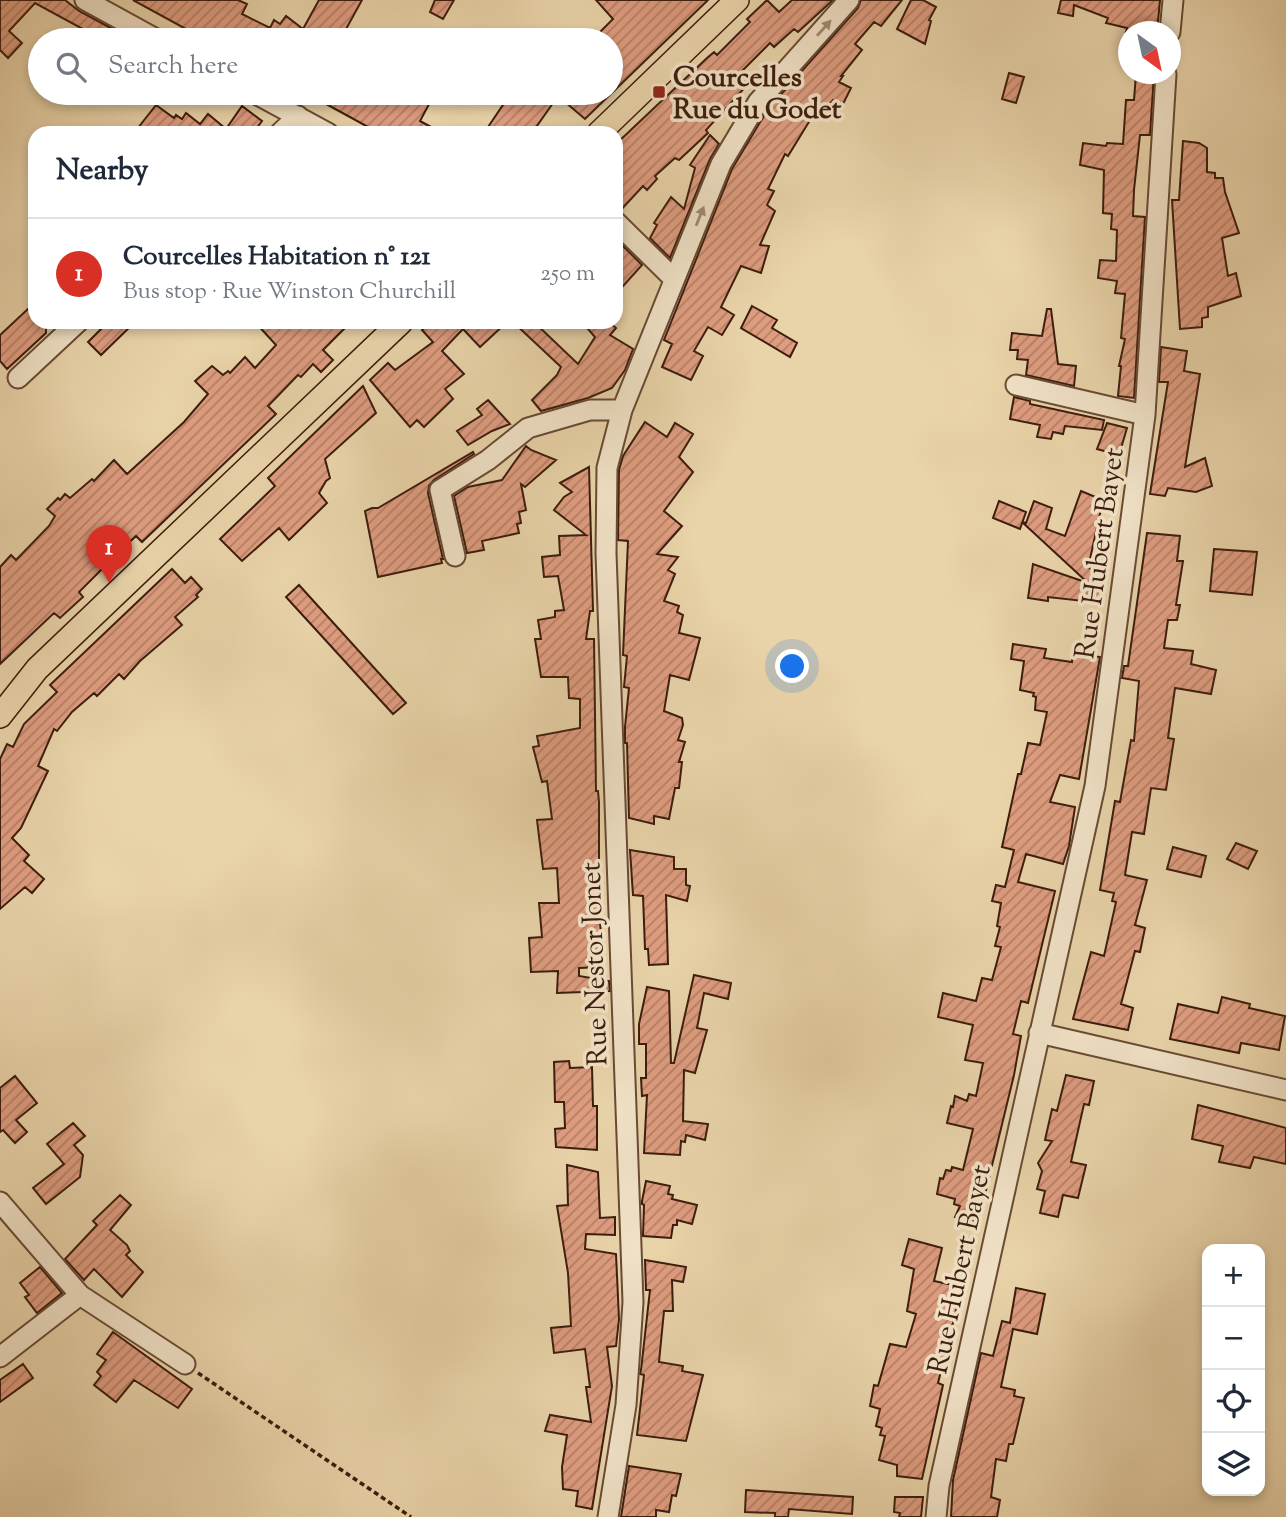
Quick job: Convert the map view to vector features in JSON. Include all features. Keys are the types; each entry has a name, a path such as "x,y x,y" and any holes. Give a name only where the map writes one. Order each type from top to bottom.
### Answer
{"main road":[{"path":"606,126 737,0"},
{"path":"3,706 37,669 394,329"}],"street":[{"path":"85,0 136,28"},
{"name":"Rue Nestor Jonet","path":"608,1517 626,1405 633,1302 606,553 607,468 622,410 721,164 758,102 849,0"},
{"path":"1171,21 1174,0"},
{"name":"Rue Hubert Bayet","path":"936,1517 939,1486 1095,786 1145,415 1165,84"},
{"path":"277,105 316,126"},
{"path":"287,126 298,116"},
{"path":"623,229 674,279"},
{"path":"18,378 70,329"},
{"path":"1016,384 1145,415"},
{"path":"455,556 440,490 488,460 528,428 590,410 622,410"},
{"path":"1039,1033 1286,1090"},
{"path":"0,1202 80,1295 185,1364"},
{"path":"0,1357 80,1295"}],"path":[{"path":"185,1364 411,1517"}],"building":[{"path":"0,0 65,0 111,28 81,28 35,3 9,31 22,43 8,58 0,50"},
{"path":"133,0 238,0 247,4 242,14 270,28 184,28"},
{"path":"319,0 362,0 347,28 304,28"},
{"path":"435,0 454,0 443,19 430,12"},
{"path":"596,0 708,0 623,82 623,28 604,28 613,19"},
{"path":"767,0 779,12 792,0 833,0 798,32 794,29 774,47 770,43 738,75 748,84 706,130 708,133 679,160 675,158 655,176 657,179 647,190 643,186 623,208 623,137 707,58 714,52 717,55 750,22 747,19"},
{"path":"861,0 902,0 881,26 874,22 855,44 862,50 841,76 839,82 851,88 842,106 833,100 820,115 815,112 788,156 785,154 768,189 774,191 767,205 775,211 760,245 769,246 761,273 741,266 721,307 734,315 722,335 708,327 694,351 703,356 691,380 662,367 672,344 664,340 732,169 768,109 858,8"},
{"path":"911,0 923,0 936,7 929,20 931,21 925,44 897,29"},
{"path":"1061,0 1160,0 1158,21 1118,21 1118,26 1106,23 1108,18 1074,5 1073,16 1058,13"},
{"path":"286,16 302,28 270,28 274,20 280,24"},
{"path":"1009,73 1024,77 1016,103 1002,99"},
{"path":"1135,84 1153,84 1150,135 1140,135 1134,190 1133,216 1145,217 1134,398 1118,396 1119,366 1125,339 1121,338 1125,294 1115,293 1117,281 1098,278 1100,260 1116,261 1117,230 1111,229 1112,214 1103,213 1104,170 1080,165 1083,143 1106,146 1107,143 1123,144 1126,100 1134,100"},
{"path":"156,105 174,118 176,115 182,119 186,113 200,124 208,114 222,126 140,126"},
{"path":"328,105 429,105 420,121 429,126 366,126"},
{"path":"503,105 552,105 537,126 489,126"},
{"path":"569,105 599,105 585,119"},
{"path":"242,106 262,121 258,126 228,126"},
{"path":"710,135 719,144 710,159 670,258 650,238 657,225 654,223 671,197 684,209 695,168 690,165"},
{"path":"1183,141 1199,143 1207,148 1207,172 1215,173 1215,178 1223,178 1239,233 1222,238 1228,276 1236,273 1241,296 1208,307 1208,317 1202,318 1202,327 1180,329 1172,200 1179,200"},
{"path":"623,246 642,265 623,286"},
{"path":"752,306 777,320 772,328 797,343 790,357 741,328"},
{"path":"28,309 28,329 46,329 46,333 7,369 0,361 0,335"},
{"path":"1047,309 1051,309 1058,364 1076,366 1074,386 1026,375 1028,360 1017,359 1018,350 1010,350 1012,333 1042,336"},
{"path":"101,329 128,329 101,355 88,342"},
{"path":"261,329 344,329 323,350 333,360 321,372 313,364 301,377 298,375 268,406 276,414 142,542 136,536 120,551 79,592 83,597 60,618 54,613 0,664 0,567 11,555 16,560 49,526 55,516 47,509 58,498 60,500 65,494 70,498 92,479 94,481 114,460 127,474 184,422 208,394 195,381 212,366 223,375 228,371 230,373 245,357 255,368 276,345"},
{"path":"463,329 442,351 464,374 445,389 453,399 424,427 417,420 410,427 370,380 388,363 395,370 433,342 422,330"},
{"path":"463,329 499,329 480,347"},
{"path":"520,329 541,329 578,364 595,337 588,329 615,329 610,335 633,349 625,370 612,388 588,398 541,411 532,400 557,375 561,367"},
{"path":"1161,347 1187,351 1184,371 1200,374 1185,467 1205,458 1212,486 1196,492 1168,488 1165,496 1150,494 1168,382 1159,382"},
{"path":"363,386 376,413 325,459 330,478 319,493 327,503 289,540 279,528 242,561 220,539 275,486 268,478"},
{"path":"1014,397 1030,401 1030,404 1104,420 1102,430 1065,426 1063,434 1053,432 1051,439 1037,437 1040,425 1010,419"},
{"path":"488,400 510,424 468,445 457,431 482,415 477,409"},
{"path":"645,422 667,437 675,423 693,434 679,457 693,472 664,511 682,526 657,554 678,557 668,570 675,574 664,601 679,606 677,612 683,615 679,633 700,638 689,680 670,675 664,711 682,718 683,725 678,740 685,742 679,762 682,762 679,788 675,788 669,819 654,816 654,824 629,818 625,727 629,688 624,687 627,656 623,655 628,541 618,540 619,470 623,456"},
{"path":"1107,423 1127,428 1119,455 1097,449"},
{"path":"526,446 556,460 525,487 521,484 526,510 519,512 519,533 482,541 484,550 467,553 454,496 468,487 502,480"},
{"path":"473,452 474,454 429,486 428,493 442,563 378,577 365,511 378,508"},
{"path":"589,467 593,611 590,611 586,639 594,639 596,791 599,802 599,881 596,881 602,967 579,968 579,976 609,981 610,991 557,993 558,971 531,972 529,938 542,937 539,903 559,903 557,868 543,869 537,820 552,819 547,781 542,782 533,747 539,746 537,736 580,728 580,699 569,698 568,677 541,677 535,639 541,639 538,620 555,617 555,611 564,610 558,576 544,577 542,557 560,555 559,536 586,535 554,510 564,497 572,492 560,483"},
{"path":"1081,491 1103,500 1088,568 1105,572 1101,603 1048,597 1048,601 1028,598 1033,564 1088,583 1022,522 1026,523 1034,501 1052,508 1046,529 1065,536"},
{"path":"999,501 1026,512 1020,529 993,518"},
{"path":"1147,533 1180,536 1177,561 1183,561 1176,605 1180,605 1177,620 1168,620 1164,648 1193,651 1191,664 1216,670 1211,694 1175,688 1168,738 1174,739 1166,790 1151,788 1144,834 1132,832 1125,875 1147,880 1135,925 1145,928 1140,952 1135,951 1121,1004 1133,1008 1128,1030 1073,1019 1091,952 1104,956 1116,902 1112,901 1114,893 1100,890 1115,801 1120,802 1131,740 1134,741 1139,681 1122,678 1124,666 1128,666"},
{"path":"1214,549 1257,552 1252,595 1210,591"},
{"path":"172,569 185,583 191,577 202,589 196,595 198,597 175,617 182,625 140,661 124,679 119,674 97,696 94,693 72,712 57,731 54,729 38,766 48,771 21,828 12,838 29,855 24,861 44,879 32,893 25,887 0,909 0,759 7,744 13,747 24,724 57,692 50,685"},
{"path":"299,585 406,703 393,714 286,597"},
{"path":"1013,644 1046,649 1044,658 1072,662 1073,653 1100,657 1079,779 1060,775 1050,802 1075,807 1069,846 1063,864 1026,854 1018,882 1055,891 1028,1003 1021,1001 1013,1034 1021,1036 1014,1075 978,1223 955,1217 960,1206 954,1204 955,1199 937,1194 940,1178 943,1179 946,1170 951,1171 952,1167 963,1170 973,1129 947,1123 955,1096 967,1101 969,1094 976,1096 983,1063 965,1060 973,1025 938,1017 943,993 976,1001 982,978 992,980 1001,947 995,946 1000,927 997,926 1001,903 992,901 996,885 1005,887 1014,850 1002,847 1018,774 1021,774 1028,743 1040,745 1047,712 1035,710 1034,693 1020,690 1024,661 1011,659"},
{"path":"1236,843 1257,851 1248,869 1227,859"},
{"path":"1173,847 1206,856 1201,877 1167,869"},
{"path":"630,850 674,857 674,869 686,869 686,885 690,886 687,901 666,895 668,964 649,965 648,949 645,949 643,896 633,895"},
{"path":"694,975 731,983 728,999 704,993 697,1028 707,1030 695,1073 684,1070 683,1121 708,1124 705,1140 686,1135 685,1142 681,1141 680,1155 644,1153 647,1095 642,1096 641,1078 646,1078 646,1044 639,1044 639,1024 647,987 669,991 671,1063 674,1063"},
{"path":"1222,997 1250,1004 1249,1008 1285,1016 1279,1050 1241,1043 1239,1053 1170,1039 1178,1004 1218,1013"},
{"path":"569,1061 570,1068 592,1067 593,1106 597,1106 597,1150 556,1147 555,1129 565,1128 564,1102 555,1102 554,1062"},
{"path":"1066,1075 1094,1081 1089,1105 1084,1104 1071,1162 1086,1165 1078,1198 1063,1195 1058,1217 1040,1213 1045,1191 1037,1189 1042,1171 1038,1163 1052,1141 1045,1140 1052,1109 1057,1111"},
{"path":"15,1076 37,1103 16,1120 27,1132 15,1143 3,1130 0,1132 0,1088"},
{"path":"1198,1105 1286,1128 1286,1164 1254,1157 1250,1168 1219,1162 1223,1146 1192,1139"},
{"path":"73,1123 85,1136 74,1145 83,1155 80,1177 46,1204 33,1188 64,1164 47,1144"},
{"path":"567,1165 598,1172 600,1218 615,1217 615,1235 586,1234 585,1249 616,1254 619,1319 616,1346 607,1347 612,1386 592,1509 576,1506 578,1491 563,1489 562,1467 567,1435 545,1431 550,1415 591,1422 586,1387 590,1387 585,1349 554,1353 551,1328 571,1326 568,1273 557,1206 568,1205"},
{"path":"646,1181 670,1186 668,1194 673,1195 672,1199 697,1205 692,1224 677,1220 677,1225 673,1225 671,1238 643,1236 642,1201"},
{"path":"120,1195 131,1205 110,1230 127,1245 130,1251 126,1255 143,1272 122,1297 94,1269 84,1280 65,1259 97,1225 93,1221"},
{"path":"909,1239 942,1248 934,1281 962,1287 938,1383 943,1385 922,1479 897,1476 897,1465 879,1460 885,1436 880,1435 882,1428 876,1426 880,1409 870,1406 874,1385 878,1386 890,1344 906,1347 916,1314 907,1311 914,1269 902,1265"},
{"path":"645,1260 686,1267 683,1282 672,1280 673,1311 664,1311 659,1362 683,1366 682,1371 703,1375 686,1441 637,1435 644,1375 640,1374 650,1290 646,1290"},
{"path":"40,1267 62,1293 37,1313 25,1297 29,1295 20,1283"},
{"path":"1016,1288 1045,1294 1037,1334 1013,1329 1001,1387 1015,1390 1014,1396 1024,1398 1006,1461 996,1459 991,1497 1000,1500 997,1517 951,1517 953,1480 981,1353 993,1356 1002,1321 1010,1323"},
{"path":"113,1332 192,1389 178,1408 134,1380 116,1402 94,1385 101,1376 97,1372 106,1360 97,1354"},
{"path":"23,1364 33,1378 0,1402 0,1380"},
{"path":"629,1466 681,1474 676,1496 672,1495 669,1512 656,1510 656,1517 621,1517"},
{"path":"746,1490 853,1497 852,1514 789,1509 788,1517 775,1517 775,1513 745,1512"},
{"path":"895,1497 923,1497 921,1517 899,1517 900,1513 894,1512"}],"place":[{"name":"Courcelles Rue du Godet","path":"659,92"},
{"name":"Courcelles Habitation n° 121","path":"109,583"}]}
